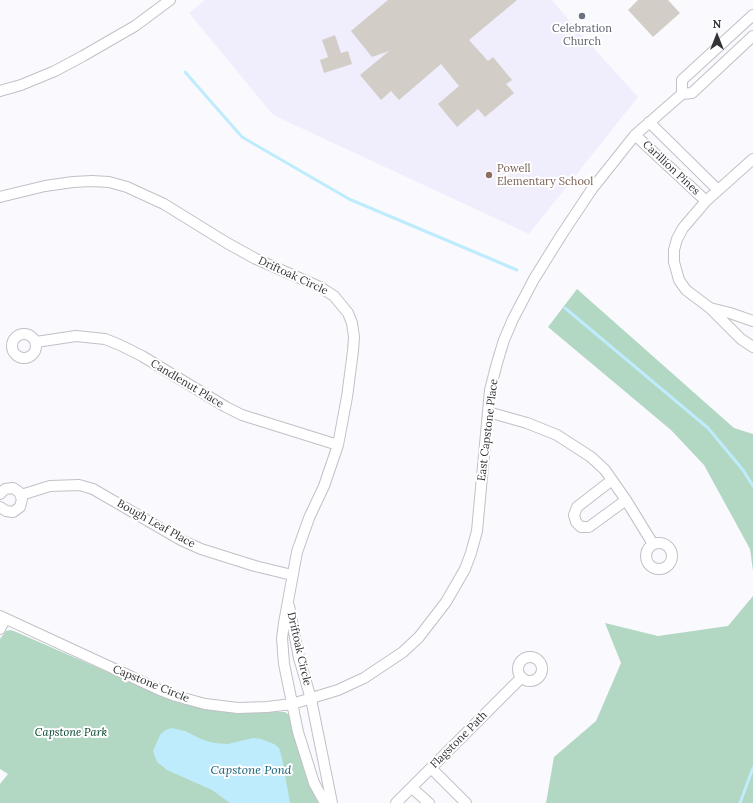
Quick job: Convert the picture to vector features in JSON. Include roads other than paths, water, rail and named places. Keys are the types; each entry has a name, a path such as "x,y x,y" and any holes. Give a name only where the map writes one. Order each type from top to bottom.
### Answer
{"street":[{"path":"0,91 21,85 55,71 135,26 170,0"},
{"path":"682,94 682,80 753,15"},
{"name":"East Capstone Place","path":"311,699 338,690 364,678 384,666 403,652 419,637 446,602 465,569 477,531 490,390 497,363 513,319 534,279 592,189 635,135 682,94 692,93 753,36"},
{"name":"Carillion Pines","path":"649,122 718,190"},
{"name":"Carillion Pines","path":"635,135 706,201"},
{"path":"753,159 706,201 683,228 677,239 674,250 674,262 679,280 686,290 710,308 741,340 753,347"},
{"name":"Driftoak Circle","path":"0,197 46,186 73,182 109,182 127,187 164,204 256,259 320,287 334,296 348,313 352,324 354,351 338,445 324,486 302,535 292,575 282,638 284,664 305,756 314,782 325,803"},
{"path":"710,308 753,321"},
{"name":"Candlenut Place","path":"36,342 76,336 105,340 120,345 142,356 226,407 242,415 338,445"},
{"path":"488,412 527,423 556,436 591,457 605,470 626,500 653,544"},
{"path":"612,480 577,507 574,515 576,522 581,527 589,527 626,500"},
{"name":"Bough Leaf Place","path":"22,496 50,486 79,486 93,489 181,540 201,549 247,564 292,575"},
{"path":"0,494 5,489 13,488 22,496 22,504 17,510 6,512 0,507"},
{"name":"Driftoak Circle","path":"288,600 299,658 311,699 332,803"},
{"path":"0,629 2,618"},
{"name":"Capstone Circle","path":"2,618 142,682 176,696 205,704 238,708 267,707 292,704 311,699"},
{"name":"Flagstone Path","path":"396,803 521,678"},
{"path":"431,768 466,803"},
{"path":"412,788 429,803"}],"water":[{"name":"Capstone Pond","path":"171,728 185,731 201,739 214,743 228,744 253,738 261,739 274,744 279,748 282,758 290,803 230,803 212,790 167,770 157,762 153,751 160,735 164,731"}],"waterway":[{"path":"185,72 242,137 349,199 517,270"},
{"path":"565,308 708,428 743,470 753,486"},
{"path":"740,803 753,768"}],"place":[{"name":"Celebration Church","path":"582,16"},
{"name":"Powell Elementary School","path":"489,175"}],"park label":[{"name":"Capstone Park","path":"71,733"}]}
